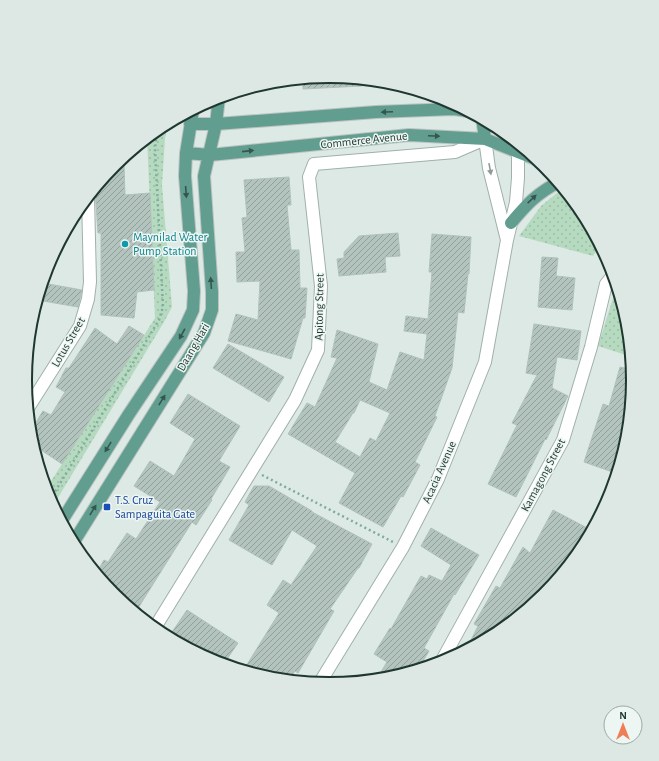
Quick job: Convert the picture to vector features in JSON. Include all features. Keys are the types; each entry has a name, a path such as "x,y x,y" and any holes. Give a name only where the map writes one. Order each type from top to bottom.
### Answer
{"main road":[{"name":"Daang Hari","path":"77,538 204,333 212,310 204,176 210,155 218,105"},
{"name":"Commerce Avenue","path":"190,124 216,124 376,112 450,109"},
{"name":"Daang Hari","path":"65,516 128,414 181,336 193,310 194,291 185,176 186,154 191,117"},
{"name":"Acacia Avenue","path":"483,126 485,139"},
{"name":"Commerce Avenue","path":"186,154 210,155 409,135 485,139 513,146"},
{"path":"511,223 527,204 538,194 554,185"}],"street":[{"name":"Acacia Avenue","path":"485,139 489,168 507,240"},
{"name":"Apitong Street","path":"157,623 251,469 295,400 318,350 321,286 309,177 314,164 455,152 485,139"},
{"name":"Acacia Avenue","path":"323,678 403,546 438,479 484,362 507,240 516,202 518,178 517,149"},
{"name":"Lotus Street","path":"33,400 80,326 84,314 90,282 88,206"},
{"name":"Kamagong Street","path":"446,654 563,440 591,347 606,284 609,280"}],"path":[{"path":"54,493 159,320 161,314 163,307 155,149 156,138"},
{"path":"251,469 403,546"}],"green space":[{"path":"166,132 162,185 172,307 57,499 50,482 155,318 147,145"},
{"path":"559,191 577,215 598,252 593,256 519,236 541,206"},
{"path":"614,295 621,322 625,355 598,346"}],"building":[{"path":"330,83 362,85 362,86 303,89 303,85 310,84"},
{"name":"Maynilad Water Pump Station","path":"124,165 125,195 150,193 154,290 137,292 134,318 101,315 101,233 98,233 95,196"},
{"path":"289,177 291,205 287,205 291,250 299,250 300,288 307,288 305,318 303,318 291,359 228,341 236,314 258,320 260,281 237,282 236,252 245,252 242,218 247,217 244,180"},
{"path":"398,233 400,256 385,257 386,272 339,276 337,259 344,258 344,252 359,236"},
{"path":"432,234 471,237 469,274 464,313 458,312 452,368 435,416 437,417 415,462 420,465 403,497 401,496 383,527 339,503 355,473 288,434 307,403 315,407 337,358 331,357 337,330 378,344 369,382 387,390 400,352 424,360 427,334 404,331 406,316 428,319 432,272 429,272","holes":["360,400 390,413 376,441 370,438 360,457 335,442 354,413"]},
{"path":"542,257 558,258 556,276 575,278 572,310 538,307"},
{"path":"48,284 82,290 78,307 43,301"},
{"path":"534,324 581,331 577,360 557,357 552,388 568,396 516,497 488,484 517,425 512,423 537,375 526,373"},
{"path":"129,326 144,335 62,464 40,450 36,423 43,411 51,415 65,392 56,387 66,368 69,368 95,328 117,344"},
{"path":"228,344 284,377 269,402 213,368"},
{"path":"620,367 626,368 624,419 621,439 612,472 584,462 603,404 609,406"},
{"path":"188,394 240,426 219,461 230,467 211,499 212,500 196,525 192,522 138,608 119,591 99,569 104,560 108,562 127,533 136,539 160,502 134,486 150,461 174,476 195,439 170,423"},
{"path":"254,486 269,486 312,512 372,544 359,568 330,609 334,611 298,673 295,671 292,675 246,666 279,613 267,605 283,580 291,585 317,546 292,530 272,565 229,540 249,505 245,502"},
{"path":"553,510 587,528 566,562 540,591 511,617 470,642 478,626 474,624 496,586 500,588 523,547 530,553"},
{"path":"431,528 479,555 455,595 454,594 424,648 429,651 422,663 380,673 387,662 374,654 390,628 391,629 421,576 427,579 429,575 442,581 451,565 421,546"},
{"path":"187,610 238,643 227,659 198,647 172,633"}],"place":[{"name":"Maynilad Water Pump Station","path":"125,244"},
{"name":"T.S. Cruz Sampaguita Gate","path":"107,507"}]}
